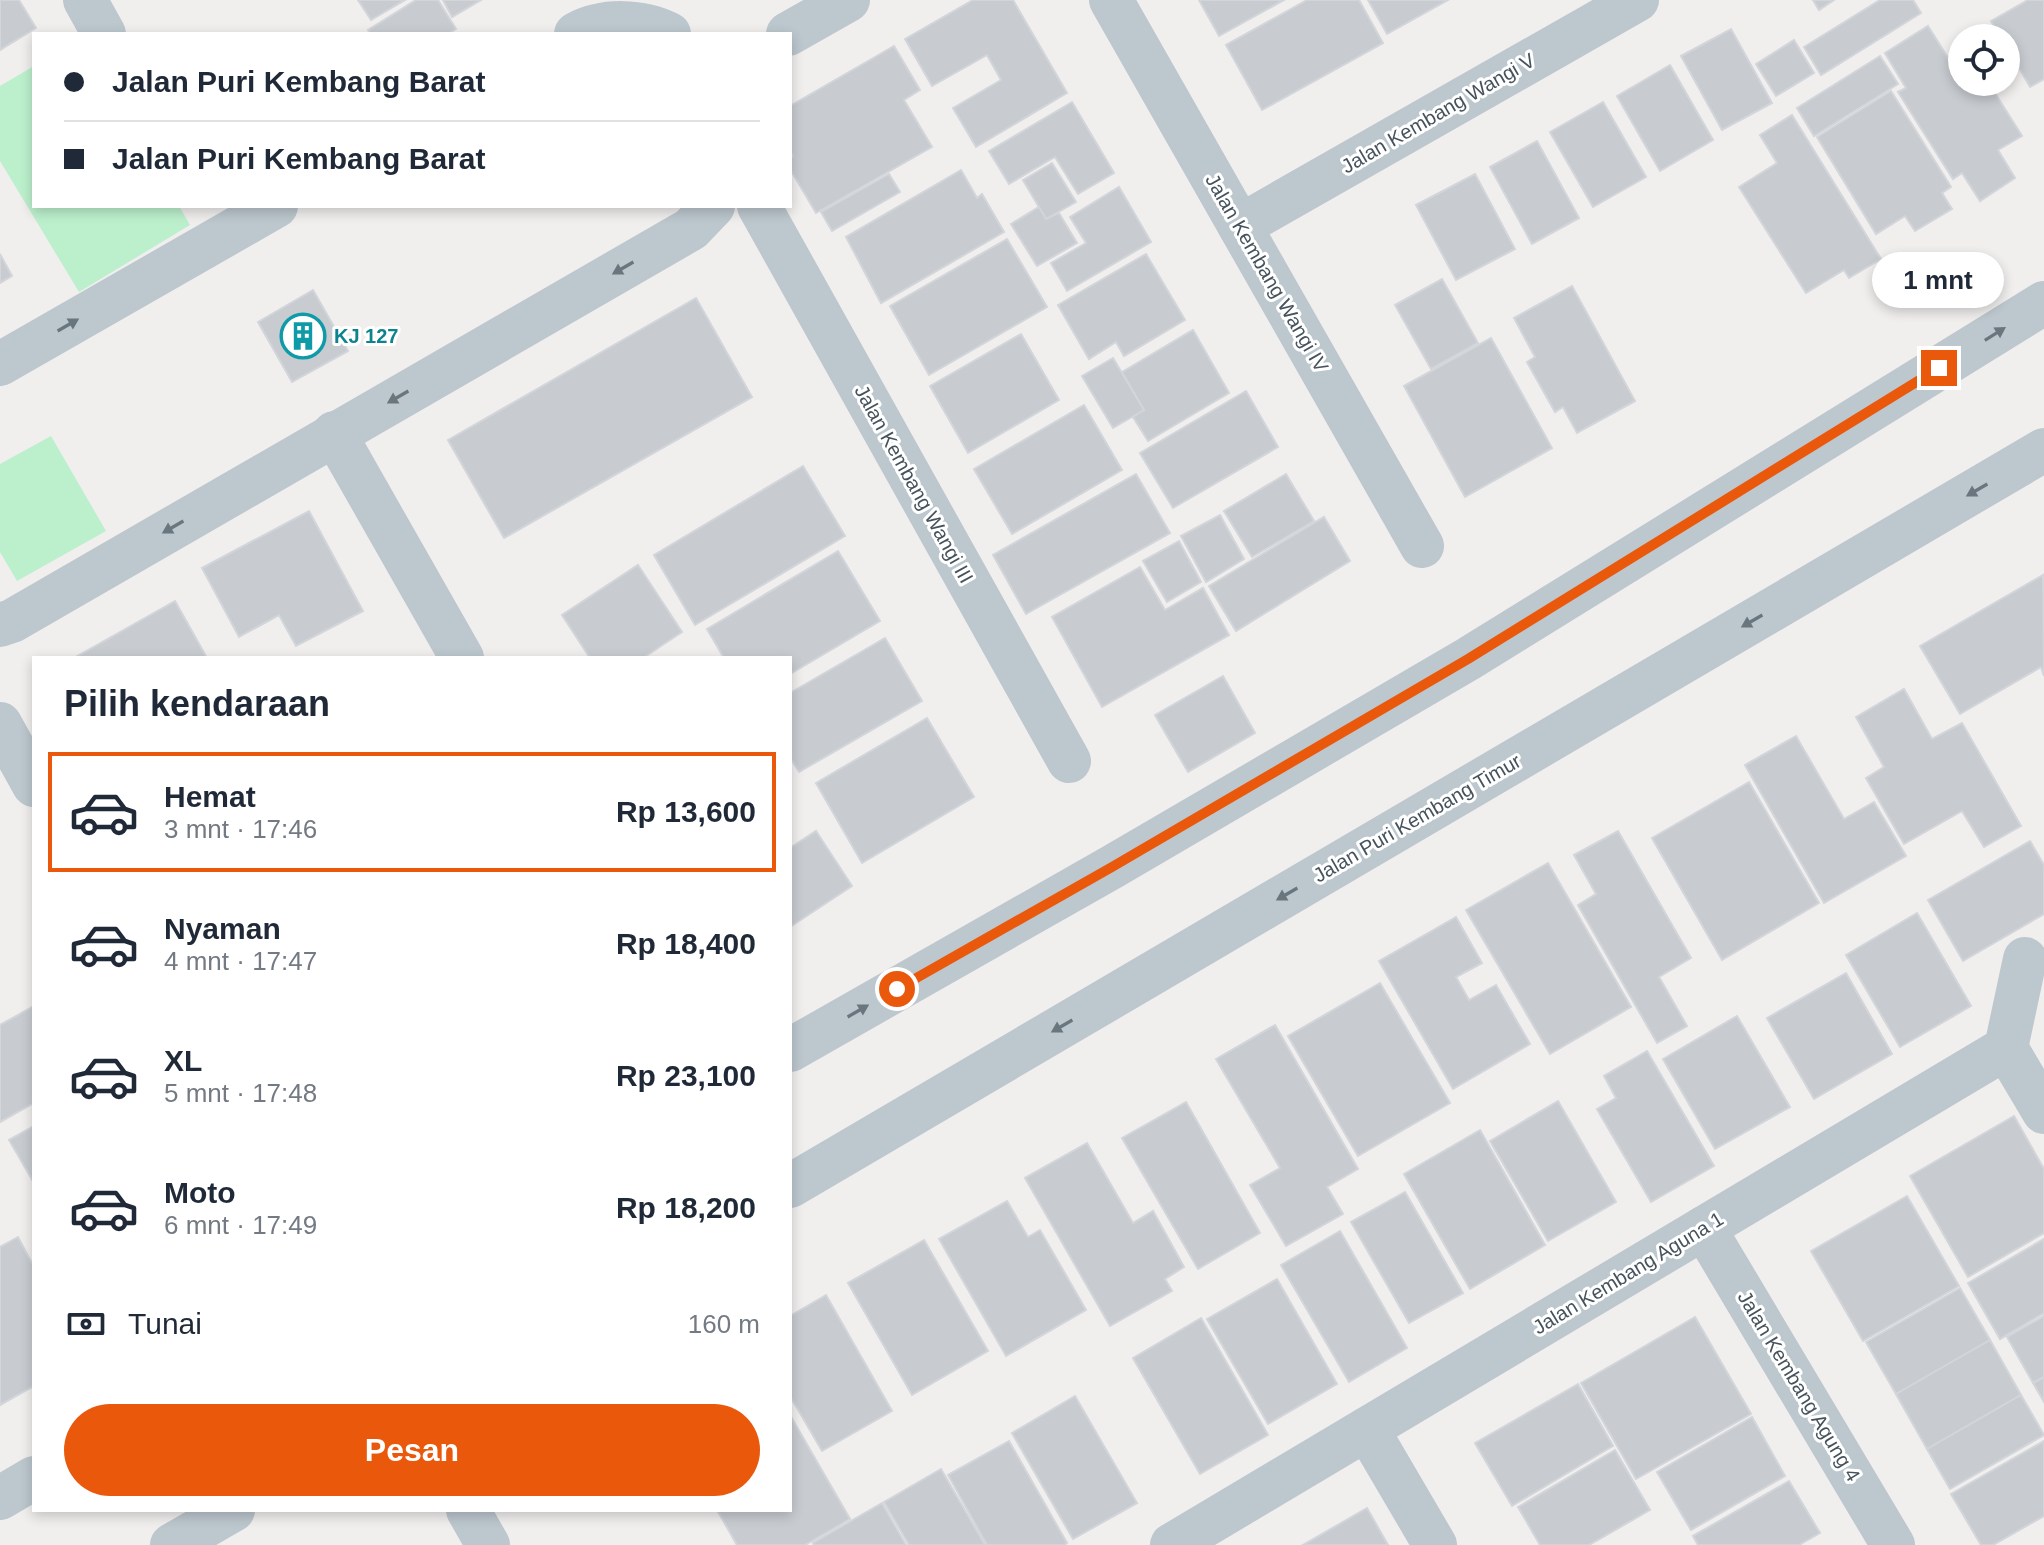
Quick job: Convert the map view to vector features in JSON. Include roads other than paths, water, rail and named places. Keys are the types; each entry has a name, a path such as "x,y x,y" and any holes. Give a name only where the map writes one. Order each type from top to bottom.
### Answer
{"street":[{"path":"85,0 103,32"},
{"path":"792,32 848,0"},
{"name":"Jalan Kembang Wangi IV","path":"1111,0 1422,546"},
{"name":"Jalan Kembang Wangi V","path":"1240,226 1637,0"},
{"path":"583,32 619,22 656,21"},
{"path":"0,364 209,223 268,208"},
{"path":"0,625 12,621 691,229 711,208"},
{"name":"Jalan Kembang Wangi III","path":"760,208 1069,761"},
{"path":"792,1049 1468,659 2044,303"},
{"path":"334,433 461,656"},
{"name":"Jalan Puri Kembang Timur","path":"792,1185 2044,450"},
{"path":"0,724 32,781"},
{"path":"2025,959 2006,1048 2044,1112"},
{"name":"Jalan Kembang Aguna 1","path":"1172,1545 2006,1048"},
{"name":"Jalan Kembang Agung 4","path":"1704,1228 1893,1545"},
{"path":"1367,1429 1435,1545"},
{"path":"0,1498 32,1479"},
{"path":"172,1545 230,1512"},
{"path":"469,1512 488,1545"}],"place":[{"name":"KJ 127","path":"303,336"}]}
